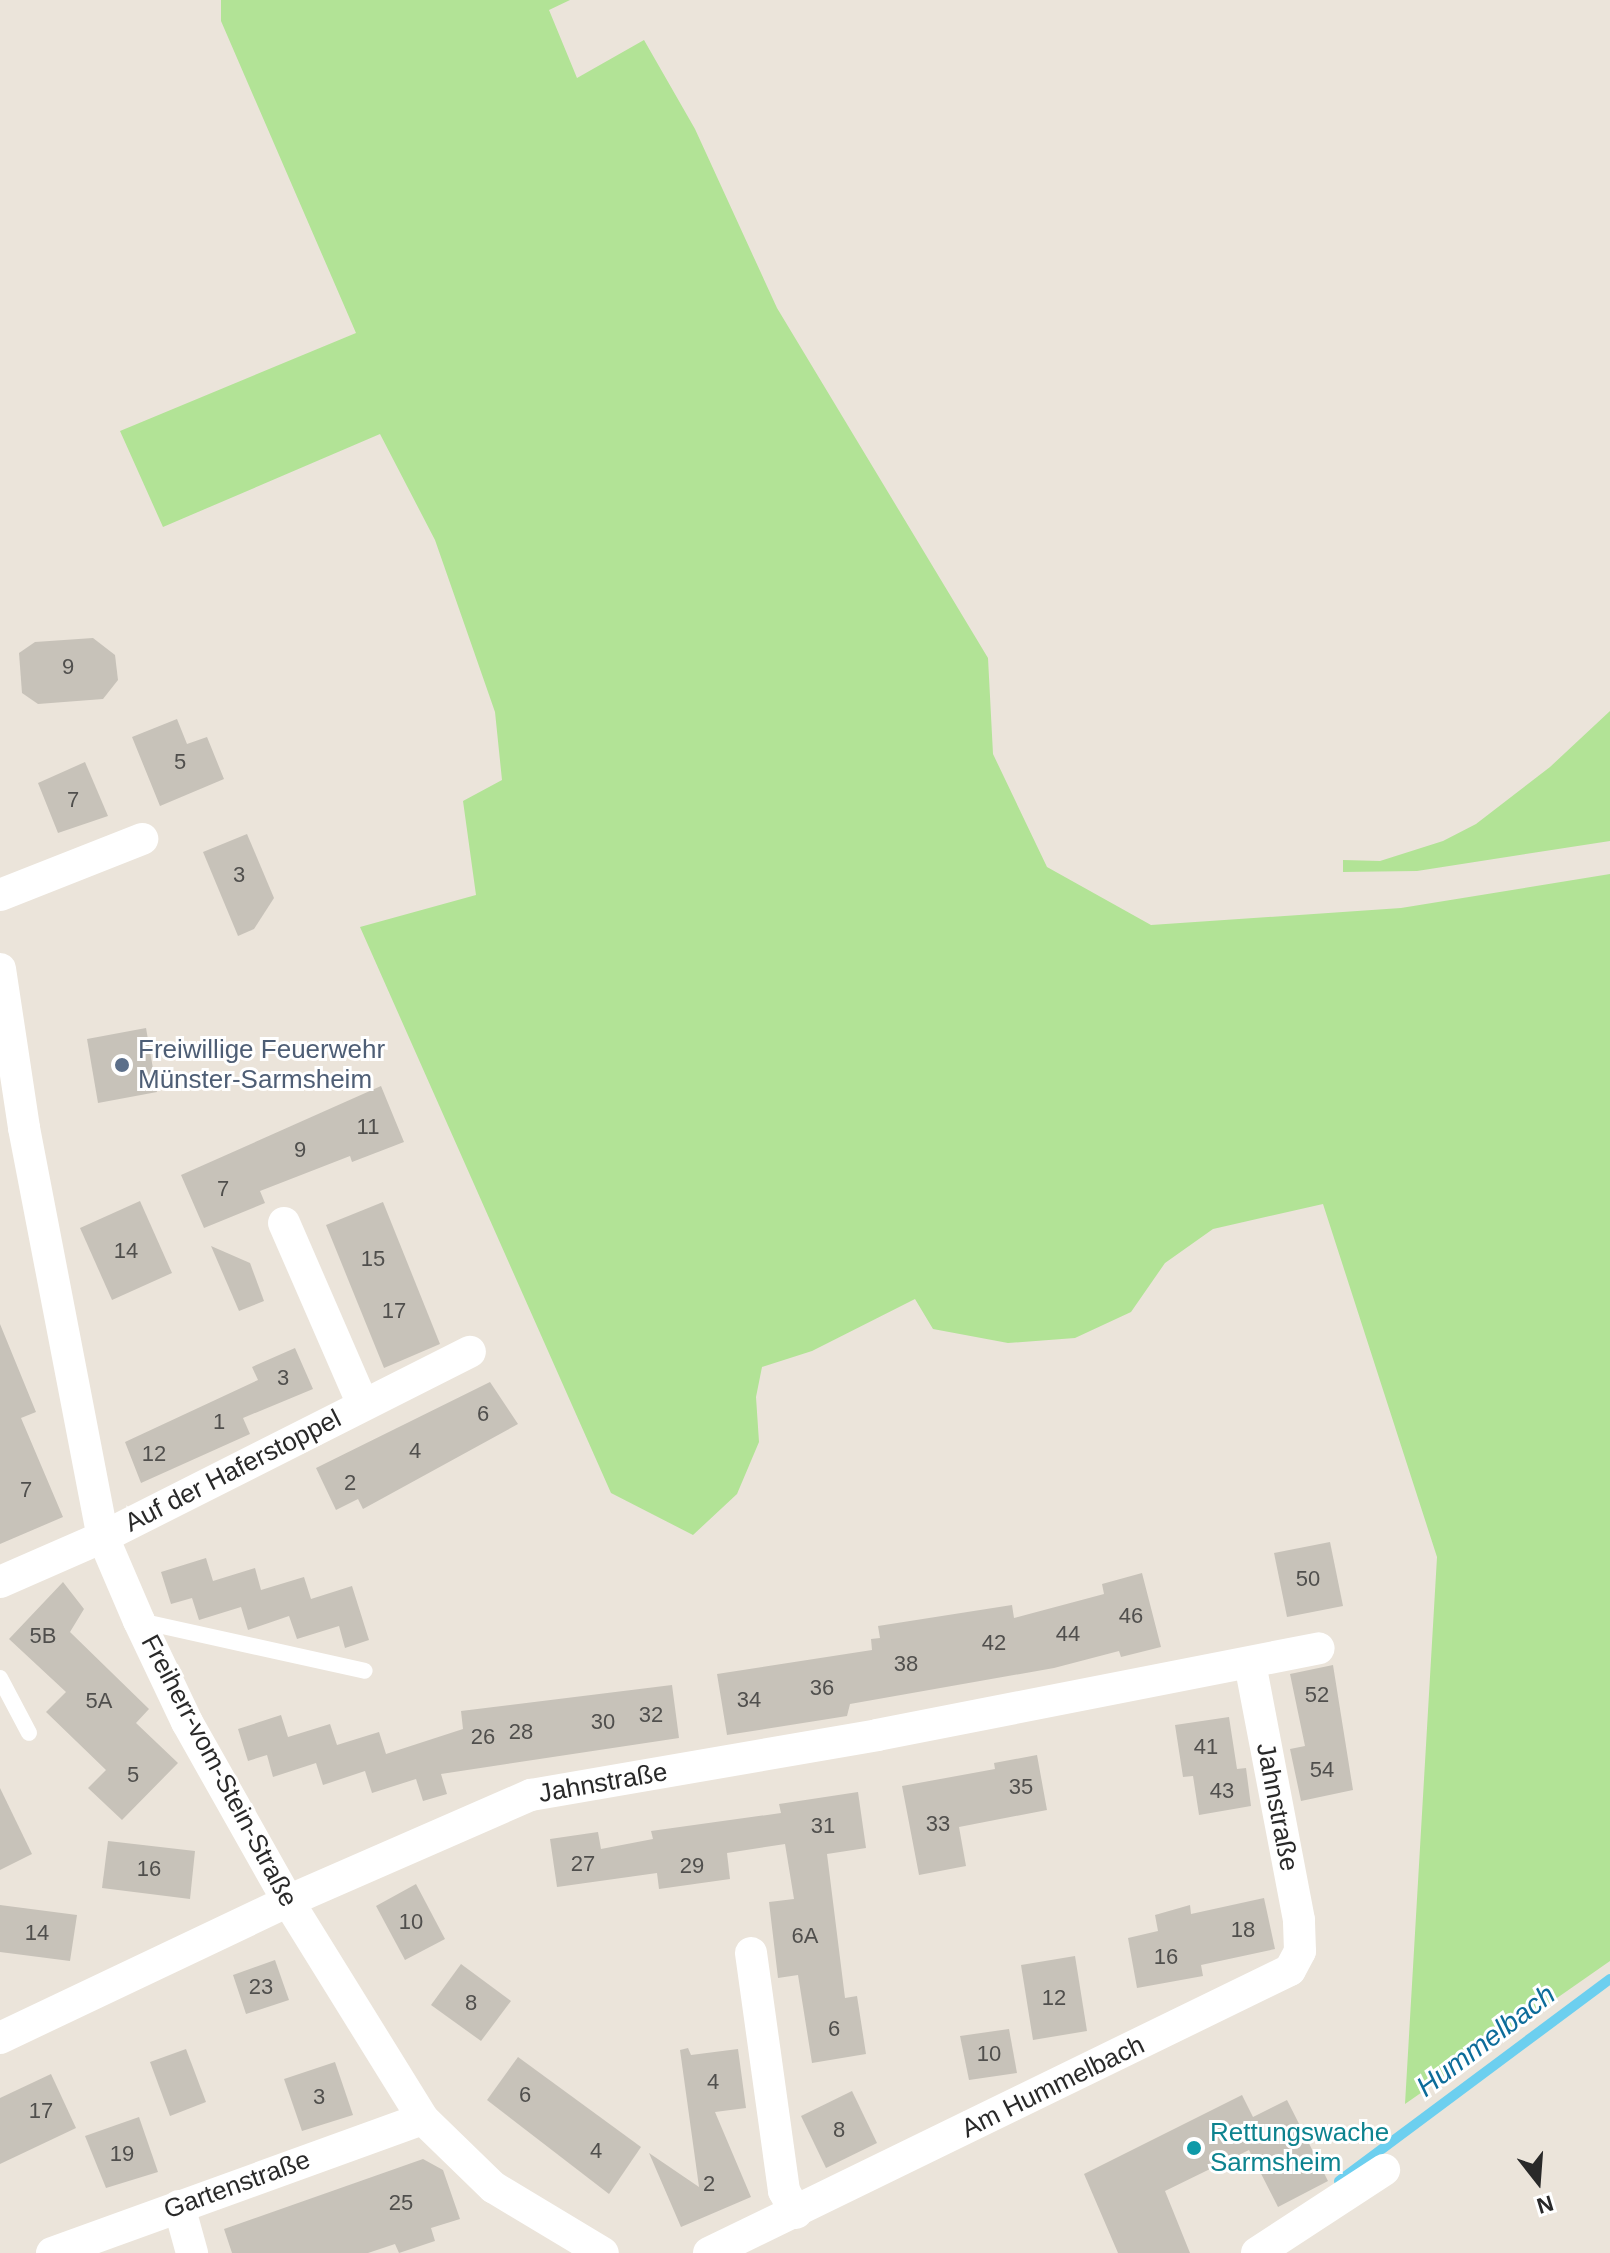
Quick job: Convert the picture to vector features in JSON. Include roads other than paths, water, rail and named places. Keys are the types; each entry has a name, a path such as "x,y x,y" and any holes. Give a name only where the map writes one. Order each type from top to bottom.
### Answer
{"street":[{"path":"0,895 142,839"},
{"name":"Freiherr-vom-Stein-Straße","path":"0,969 12,1133 103,1537 139,1621 187,1722 288,1901 423,2119 493,2187 603,2253"},
{"name":"Auf der Haferstoppel","path":"284,1223 363,1405"},
{"name":"Auf der Haferstoppel","path":"0,1582 103,1537 470,1352"},
{"name":"Jahnstraße","path":"0,2038 288,1901 531,1795 1319,1648"},
{"name":"Jahnstraße","path":"1250,1663 1299,1920 1300,1951"},
{"name":"Am Hummelbach","path":"709,2253 1274,1981 1290,1970 1300,1951"},
{"path":"751,1953 784,2191 796,2213"},
{"name":"Gartenstraße","path":"52,2253 423,2119"},
{"path":"1257,2253 1384,2170"},
{"path":"179,2206 192,2253"}],"lane":[{"path":"139,1621 365,1671"},
{"path":"0,1678 29,1733"}],"waterway":[{"name":"Hummelbach","path":"1339,2181 1610,1979"}],"place":[{"name":"Freiwillige Feuerwehr Münster-Sarmsheim","path":"122,1065"},
{"name":"Rettungswache Sarmsheim","path":"1194,2148"}]}
